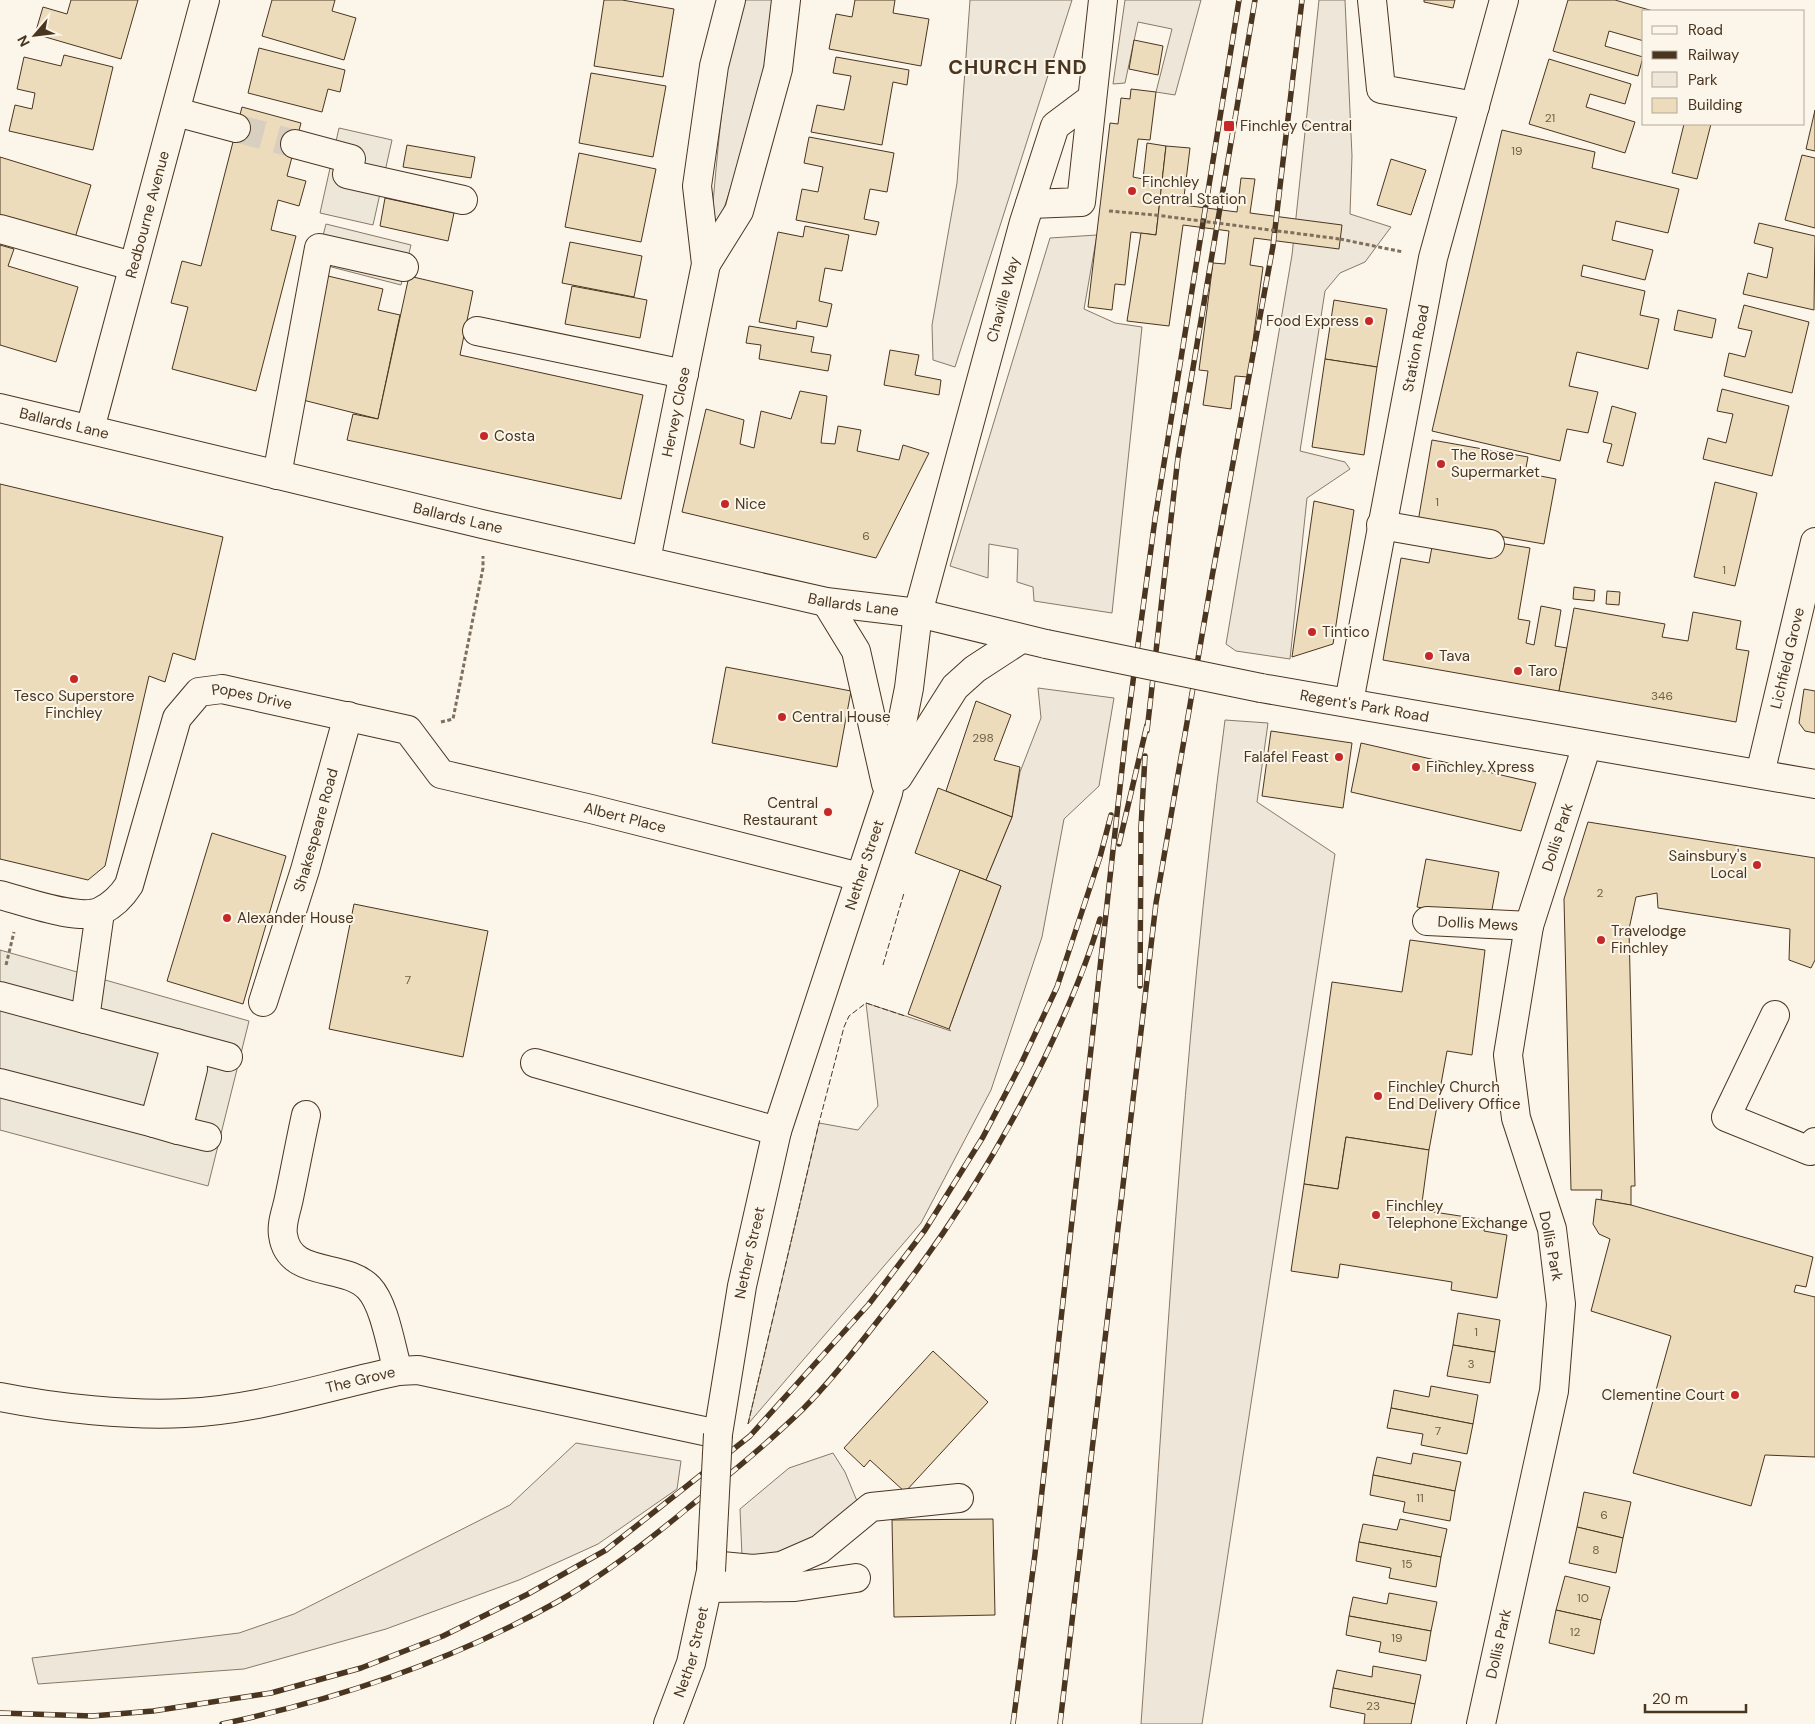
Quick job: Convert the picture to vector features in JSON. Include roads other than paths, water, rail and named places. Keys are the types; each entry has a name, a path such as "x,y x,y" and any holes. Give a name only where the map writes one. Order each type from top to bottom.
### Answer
{"street":[{"name":"Redbourne Avenue","path":"90,430 132,266 206,0"},
{"name":"Hervey Close","path":"646,560 706,264 697,186 714,66 730,0"},
{"name":"Hervey Close","path":"706,264 739,211 778,69 786,0"},
{"path":"1030,204 1081,202 1103,0"},
{"path":"1372,0 1381,89 1475,106"},
{"name":"Station Road","path":"1349,702 1433,258 1504,0"},
{"name":"Chaville Way","path":"918,613 1030,204 1055,126 1091,99"},
{"path":"176,112 236,128"},
{"path":"295,144 351,159 347,174 463,200"},
{"path":"0,229 132,266"},
{"path":"277,475 319,248 404,267"},
{"path":"477,331 684,374"},
{"name":"Ballards Lane","path":"0,408 482,524 826,602 918,613"},
{"path":"1382,525 1490,544"},
{"name":"Lichfield Grove","path":"1760,774 1815,542"},
{"path":"826,602 856,651 888,793"},
{"name":"Regent's Park Road","path":"918,613 1034,642 1261,688 1815,784"},
{"name":"Nether Street","path":"668,1724 691,1663 710,1575 718,1434 742,1286 776,1131 888,793 910,688 918,613"},
{"name":"Nether Street","path":"888,793 955,688 975,669 1034,642"},
{"name":"Popes Drive","path":"100,912 121,897 129,885 177,718 200,692 222,689 408,730"},
{"name":"Shakespeare Road","path":"263,1002 305,870 348,716"},
{"name":"Albert Place","path":"408,730 441,774 591,809 860,877"},
{"name":"Dollis Park","path":"1481,1724 1554,1391 1562,1304 1552,1229 1516,1118 1508,1055 1529,926 1587,745"},
{"path":"12,898 81,915 100,912 86,1019"},
{"name":"Dollis Mews","path":"1427,921 1529,926"},
{"path":"0,996 228,1057"},
{"path":"1775,1015 1726,1117 1810,1151 1815,1142"},
{"path":"166,1126 176,1043"},
{"path":"535,1063 776,1131"},
{"path":"166,1126 193,1069"},
{"path":"0,1083 207,1137"},
{"path":"306,1115 283,1226 286,1247 300,1262 316,1269 344,1273 361,1280 371,1290 379,1306 398,1371"},
{"name":"The Grove","path":"0,1397 28,1403 133,1413 186,1413 263,1403 398,1371 418,1370 718,1434"},
{"path":"710,1575 782,1566 820,1549 871,1507 959,1498"},
{"path":"710,1575 795,1587 856,1578"}],"tunnel":[{"path":"236,128 295,144"}],"railway":[{"path":"1013,1724 1035,1554 1126,733 1155,519 1239,0"},
{"path":"1147,731 1178,457 1255,0"},
{"path":"1060,1724 1156,903 1212,577 1273,246 1302,0"},
{"path":"1119,844 1147,725"},
{"path":"1140,986 1141,827 1145,756"},
{"path":"0,1713 92,1716 153,1711 271,1693 361,1668 443,1636 528,1594 606,1550 750,1436 869,1304 925,1230 983,1137 1021,1064 1057,987 1100,857 1111,815"},
{"path":"222,1724 309,1703 394,1676 436,1660 517,1623 574,1592 625,1558 718,1484 775,1435 803,1409 833,1376 904,1287 949,1225 1008,1128 1044,1059 1075,990 1100,919"}],"place":[{"name":"Finchley Central","path":"1229,126"},
{"name":"Finchley Central Station","path":"1132,191"},
{"name":"Food Express","path":"1369,321"},
{"name":"Costa","path":"484,436"},
{"name":"The Rose Supermarket","path":"1441,464"},
{"name":"Nice","path":"725,504"},
{"name":"Tintico","path":"1312,632"},
{"name":"Tava","path":"1429,656"},
{"name":"Taro","path":"1518,671"},
{"name":"Tesco Superstore Finchley","path":"74,679"},
{"name":"Central House","path":"782,717"},
{"name":"Falafel Feast","path":"1339,757"},
{"name":"Finchley Xpress","path":"1416,767"},
{"name":"Central Restaurant","path":"828,812"},
{"name":"Sainsbury's Local","path":"1757,865"},
{"name":"Alexander House","path":"227,918"},
{"name":"Travelodge Finchley","path":"1601,940"},
{"name":"Finchley Church End Delivery Office","path":"1378,1096"},
{"name":"Finchley Telephone Exchange","path":"1376,1215"},
{"name":"Clementine Court","path":"1735,1395"}],"district":[{"name":"CHURCH END","path":"1018,67"}]}
